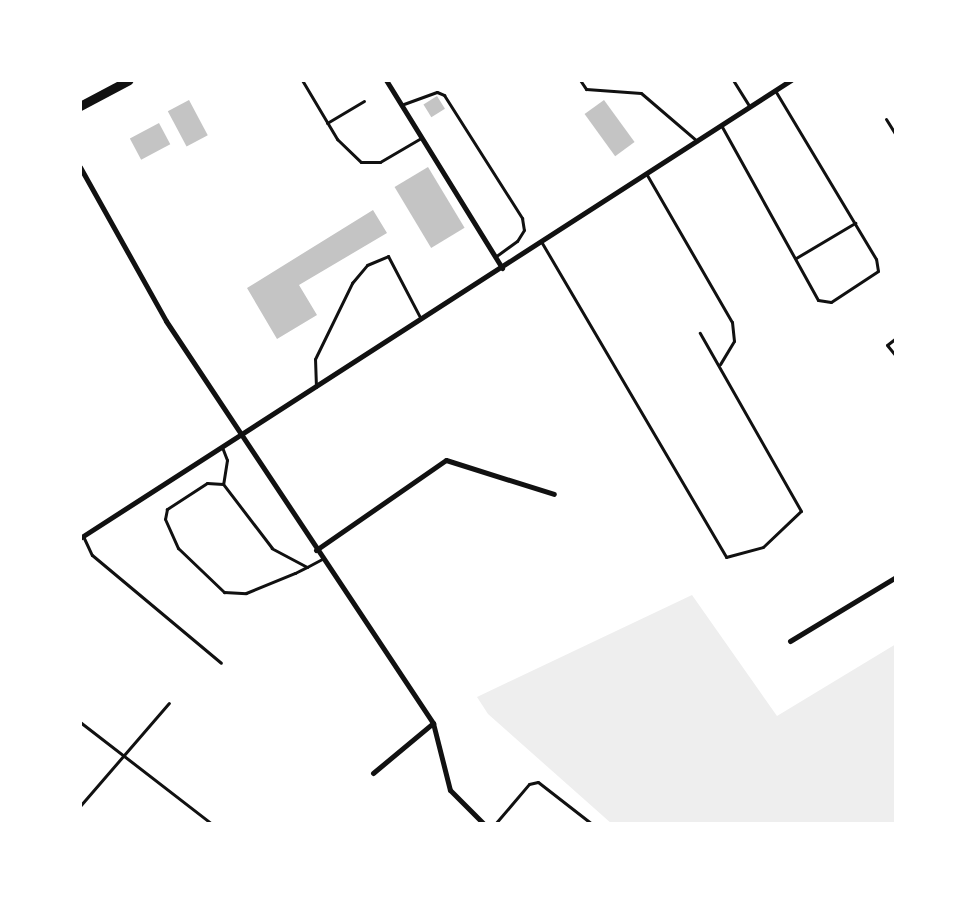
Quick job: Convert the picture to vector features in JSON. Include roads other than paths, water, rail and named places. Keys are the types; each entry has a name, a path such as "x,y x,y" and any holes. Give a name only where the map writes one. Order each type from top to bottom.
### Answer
{"highway":[{"path":"80,106 123,81"}],"street":[{"path":"386,80 502,268"},
{"path":"81,537 791,80"},
{"path":"80,167 166,321 239,436 433,723 450,790 484,824"},
{"path":"316,550 446,460 554,494"},
{"path":"790,641 896,577"},
{"path":"373,773 433,723"}],"lane":[{"path":"302,80 327,123 361,162 380,162 422,138"},
{"path":"580,80 586,89 641,93 697,141"},
{"path":"733,80 750,107"},
{"path":"721,125 818,300 831,302 878,271 855,223 775,90"},
{"path":"401,105 437,92 444,95 522,218 524,230 517,241 495,257"},
{"path":"327,123 364,101"},
{"path":"886,119 896,135"},
{"path":"646,174 732,322 734,341 720,364"},
{"path":"795,259 855,223"},
{"path":"542,243 726,557 763,547 801,511 700,333"},
{"path":"316,387 315,359 352,283 367,265 388,256 421,319"},
{"path":"896,338 887,345 896,356"},
{"path":"222,447 227,460 223,484 272,548 307,567"},
{"path":"223,484 207,483 167,509 165,519 178,548 206,579 224,592 246,593 322,559"},
{"path":"81,537 92,555 221,663"},
{"path":"80,806 169,703"},
{"path":"80,722 212,824"},
{"path":"495,824 529,784 538,782 592,824"}]}
